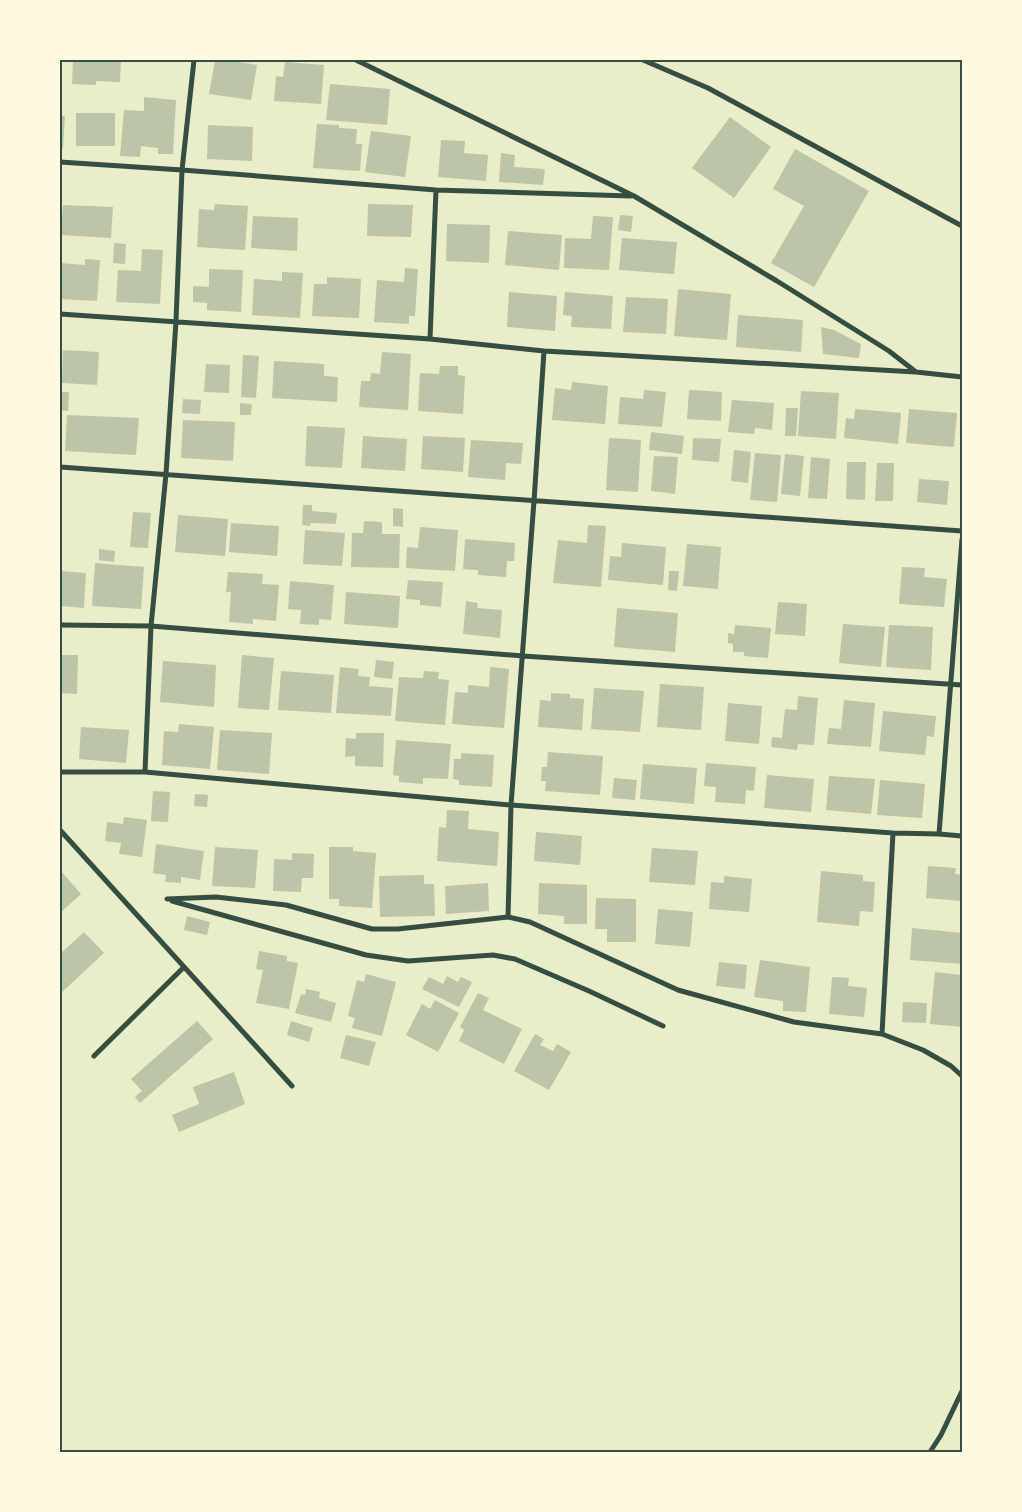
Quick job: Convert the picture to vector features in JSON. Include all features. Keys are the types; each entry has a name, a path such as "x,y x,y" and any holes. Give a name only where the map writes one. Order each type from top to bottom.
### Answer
{"street":[{"path":"144,772 151,626 166,474 176,321 182,170 194,60"},
{"path":"356,60 634,196 777,281 889,351 916,372"},
{"path":"643,60 708,88 962,226"},
{"path":"60,162 436,190 634,196"},
{"path":"430,339 436,190"},
{"path":"60,314 430,339 544,351 916,372 962,377"},
{"path":"508,917 511,805 544,351"},
{"path":"60,467 962,531"},
{"path":"938,834 962,539"},
{"path":"60,625 151,626 523,656 962,685"},
{"path":"60,772 144,772 511,805 893,833 962,836"},
{"path":"60,830 292,1086"},
{"path":"882,1034 893,833"},
{"path":"663,1026 515,959 493,955 408,961 366,955 167,899 216,897 286,905 372,929 398,929 508,917 530,922 678,990 794,1022 882,1034 923,1050 951,1066 962,1076"},
{"path":"94,1056 184,967"},
{"path":"930,1452 942,1435 962,1391"}],"building":[{"path":"73,60 121,60 120,82 96,81 96,85 72,84"},
{"path":"215,60 257,65 251,100 209,94"},
{"path":"285,62 324,65 321,104 274,101 276,76 283,77"},
{"path":"330,84 390,89 387,125 326,120"},
{"path":"144,97 176,100 173,154 158,154 158,148 141,146 140,157 120,156 124,110 144,111"},
{"path":"76,113 115,113 115,146 76,146"},
{"path":"60,116 65,116 63,148 60,148"},
{"path":"730,117 771,147 734,198 692,168"},
{"path":"317,124 339,125 339,128 357,129 356,144 362,144 360,171 313,168"},
{"path":"208,125 253,127 252,161 207,159"},
{"path":"371,131 411,136 405,177 365,172"},
{"path":"441,140 465,141 464,153 488,155 486,181 438,177"},
{"path":"795,149 869,191 814,287 771,263 804,206 773,189"},
{"path":"501,153 515,155 514,167 545,169 543,185 499,182"},
{"path":"215,204 248,206 245,250 197,247 199,209 214,210"},
{"path":"368,204 413,205 411,237 367,236"},
{"path":"63,205 113,207 111,238 61,235"},
{"path":"620,215 633,216 631,232 618,230"},
{"path":"253,216 298,218 297,251 251,248"},
{"path":"593,216 613,217 609,270 564,268 565,238 591,239"},
{"path":"447,224 490,225 489,263 446,261"},
{"path":"508,231 562,235 559,270 505,265"},
{"path":"622,238 677,242 674,274 619,270"},
{"path":"114,243 126,244 125,264 113,263"},
{"path":"142,249 163,250 160,304 116,302 118,270 141,271"},
{"path":"85,259 100,260 97,301 60,299 60,263 85,265"},
{"path":"405,268 418,269 415,316 409,316 409,324 374,322 377,280 404,282"},
{"path":"209,269 243,270 241,312 207,310 207,303 193,302 193,286 209,287"},
{"path":"282,272 303,273 300,318 252,315 254,279 282,281"},
{"path":"327,277 361,279 359,318 312,316 314,284 327,284"},
{"path":"678,289 731,294 727,340 674,336"},
{"path":"509,292 557,296 555,331 507,327"},
{"path":"565,292 613,296 611,329 571,327 572,316 563,315"},
{"path":"626,297 668,299 666,334 623,332"},
{"path":"738,315 803,320 801,352 736,347"},
{"path":"821,327 834,330 861,344 859,358 823,354"},
{"path":"63,350 99,352 97,385 62,383"},
{"path":"382,352 411,354 408,410 359,407 361,381 370,381 371,373 380,374"},
{"path":"243,355 259,356 256,398 241,397"},
{"path":"274,361 324,364 324,376 338,377 337,402 272,398"},
{"path":"206,364 230,365 229,393 204,392"},
{"path":"440,366 458,366 458,375 465,376 463,414 418,411 420,373 439,374"},
{"path":"572,382 608,386 605,424 552,420 555,388 571,390"},
{"path":"644,390 666,392 662,427 618,424 620,397 643,399"},
{"path":"689,390 722,392 721,421 687,419"},
{"path":"801,391 839,393 836,439 798,436"},
{"path":"60,392 69,392 68,411 60,410"},
{"path":"183,399 201,400 200,414 182,413"},
{"path":"732,400 774,403 772,430 755,428 754,434 728,432"},
{"path":"240,403 252,404 251,415 240,415"},
{"path":"786,408 798,408 796,436 785,436"},
{"path":"855,409 901,413 898,444 844,438 846,418 854,419"},
{"path":"909,409 957,413 954,447 906,443"},
{"path":"67,415 139,418 136,455 65,451"},
{"path":"183,420 235,422 233,461 181,458"},
{"path":"307,426 345,428 342,468 305,466"},
{"path":"651,432 684,436 682,454 649,450"},
{"path":"363,436 407,439 405,471 361,468"},
{"path":"423,436 465,438 463,472 421,469"},
{"path":"609,438 641,440 638,492 606,490"},
{"path":"693,438 721,439 719,462 692,460"},
{"path":"471,440 523,443 521,464 506,463 505,480 468,477"},
{"path":"734,450 751,452 748,483 731,481"},
{"path":"755,453 781,455 777,502 750,500"},
{"path":"785,454 804,456 800,496 781,494"},
{"path":"654,456 678,457 675,494 651,491"},
{"path":"811,457 830,459 827,499 808,498"},
{"path":"847,462 866,462 865,500 846,499"},
{"path":"877,463 894,463 893,501 875,501"},
{"path":"919,479 949,481 947,505 917,502"},
{"path":"303,505 312,505 312,511 337,513 336,524 311,523 310,526 302,525"},
{"path":"393,508 403,509 403,527 393,526"},
{"path":"133,512 151,513 148,548 130,547"},
{"path":"178,515 228,519 225,556 175,552"},
{"path":"364,521 382,522 382,534 400,534 399,568 351,567 352,533 363,533"},
{"path":"231,523 279,526 277,556 229,552"},
{"path":"588,525 606,526 601,587 553,583 558,540 587,543"},
{"path":"420,527 458,530 455,571 406,568 407,547 418,548"},
{"path":"305,530 345,533 342,566 303,564"},
{"path":"465,539 515,543 514,561 507,561 506,577 478,575 478,570 463,569"},
{"path":"622,543 666,547 663,585 608,580 610,556 621,557"},
{"path":"687,544 721,547 718,589 683,586"},
{"path":"99,549 115,551 114,562 99,560"},
{"path":"95,563 144,567 141,609 92,606"},
{"path":"902,567 925,568 924,577 947,579 944,607 899,604"},
{"path":"60,571 86,573 84,608 60,606"},
{"path":"669,571 679,571 677,591 668,590"},
{"path":"228,572 263,574 262,584 279,585 276,621 253,619 253,624 229,622 231,592 226,592"},
{"path":"408,580 443,582 441,607 420,605 420,600 406,599"},
{"path":"290,581 334,585 331,620 319,619 319,625 300,624 301,610 288,609"},
{"path":"346,592 400,596 398,628 344,624"},
{"path":"466,601 478,603 477,608 502,610 500,638 463,634"},
{"path":"778,602 807,604 805,636 775,634"},
{"path":"617,608 678,613 675,652 614,647"},
{"path":"843,624 885,627 881,667 839,663"},
{"path":"735,625 771,628 768,658 744,656 744,652 733,652 733,644 728,643 728,633 734,634"},
{"path":"889,625 933,627 931,670 886,667"},
{"path":"60,655 78,655 77,694 60,693"},
{"path":"242,655 274,658 269,710 238,708"},
{"path":"376,660 394,662 392,679 374,677"},
{"path":"163,661 216,665 214,707 160,702"},
{"path":"340,667 359,669 358,676 370,677 369,686 393,688 391,716 336,713"},
{"path":"490,667 509,669 504,728 452,724 455,692 468,693 468,685 489,687"},
{"path":"281,671 334,675 331,713 278,710"},
{"path":"424,671 439,672 438,679 449,680 445,725 395,721 399,677 423,678"},
{"path":"660,684 704,687 701,730 657,727"},
{"path":"594,688 644,691 640,732 591,729"},
{"path":"551,693 570,694 570,698 584,699 582,730 538,727 540,700 551,701"},
{"path":"798,696 818,698 814,745 798,744 797,750 771,747 772,737 782,738 785,709 797,710"},
{"path":"844,700 875,703 871,747 827,744 829,728 841,729"},
{"path":"728,703 762,706 759,744 725,741"},
{"path":"883,711 936,716 934,737 927,736 925,755 879,751"},
{"path":"179,724 214,727 210,769 162,765 164,731 178,732"},
{"path":"81,727 129,730 126,763 79,759"},
{"path":"220,730 272,733 269,774 217,770"},
{"path":"356,733 384,733 383,767 355,766 355,756 345,757 346,738 356,739"},
{"path":"396,740 451,744 448,779 423,778 423,784 399,782 399,776 393,775"},
{"path":"548,752 603,756 600,795 545,791 546,781 541,781 542,767 547,767"},
{"path":"461,753 494,755 492,787 459,785 459,780 453,779 454,759 461,759"},
{"path":"706,763 756,767 754,791 746,790 745,804 715,802 716,787 704,786"},
{"path":"643,764 697,768 694,804 640,799"},
{"path":"767,775 814,779 811,812 764,808"},
{"path":"829,776 875,779 871,814 826,810"},
{"path":"614,778 637,780 635,800 612,798"},
{"path":"880,780 925,784 922,818 877,815"},
{"path":"153,791 170,792 168,822 151,821"},
{"path":"195,794 208,795 207,807 194,806"},
{"path":"447,810 469,811 468,829 499,832 497,866 437,861 439,827 446,828"},
{"path":"124,817 147,820 142,857 119,854 121,843 105,841 107,822 123,824"},
{"path":"536,832 582,836 580,865 534,861"},
{"path":"156,844 204,851 200,880 181,877 181,883 165,882 166,875 153,873"},
{"path":"215,847 258,850 255,888 212,886"},
{"path":"329,847 353,847 353,851 376,853 372,908 339,906 339,899 329,899"},
{"path":"652,848 698,851 695,885 649,882"},
{"path":"292,853 314,854 313,878 302,878 301,892 273,891 274,859 292,860"},
{"path":"928,866 956,868 955,874 962,875 962,901 926,898"},
{"path":"60,870 81,894 60,913"},
{"path":"821,871 863,875 863,881 875,882 873,912 860,911 859,926 817,922"},
{"path":"424,875 424,884 434,884 435,916 380,917 379,876"},
{"path":"724,876 752,879 749,912 709,909 711,882 724,883"},
{"path":"488,883 489,911 446,914 445,886"},
{"path":"539,883 587,885 587,924 564,924 564,916 538,914"},
{"path":"596,898 636,899 636,942 607,942 607,929 595,929"},
{"path":"658,909 693,912 690,947 655,944"},
{"path":"187,916 210,922 207,935 184,930"},
{"path":"912,928 962,933 962,964 910,960"},
{"path":"84,932 104,953 60,994 60,954"},
{"path":"259,951 287,956 287,961 298,963 289,1009 256,1003 263,970 256,969"},
{"path":"760,960 810,967 806,1012 783,1011 783,1001 754,997"},
{"path":"719,962 747,965 745,989 716,986"},
{"path":"935,972 962,975 962,1027 930,1024"},
{"path":"366,974 396,982 382,1036 352,1028 355,1018 348,1016 357,980 364,982"},
{"path":"447,976 458,982 461,977 472,982 459,1007 422,989 429,977 443,984"},
{"path":"832,977 849,978 848,986 867,988 864,1017 829,1014"},
{"path":"306,989 320,992 319,998 336,1003 331,1022 295,1013 301,994 305,995"},
{"path":"478,993 489,998 483,1010 522,1029 504,1064 459,1041 464,1030 460,1027"},
{"path":"435,1000 459,1013 438,1052 406,1035 422,1004 430,1009"},
{"path":"903,1002 927,1003 926,1023 902,1022"},
{"path":"197,1021 213,1039 140,1103 135,1097 142,1091 131,1079"},
{"path":"291,1021 313,1028 309,1042 287,1035"},
{"path":"535,1034 544,1039 540,1045 553,1051 557,1044 571,1052 549,1090 514,1071"},
{"path":"346,1035 376,1042 369,1066 340,1058"},
{"path":"234,1072 245,1104 179,1132 172,1115 199,1104 193,1087"}]}
